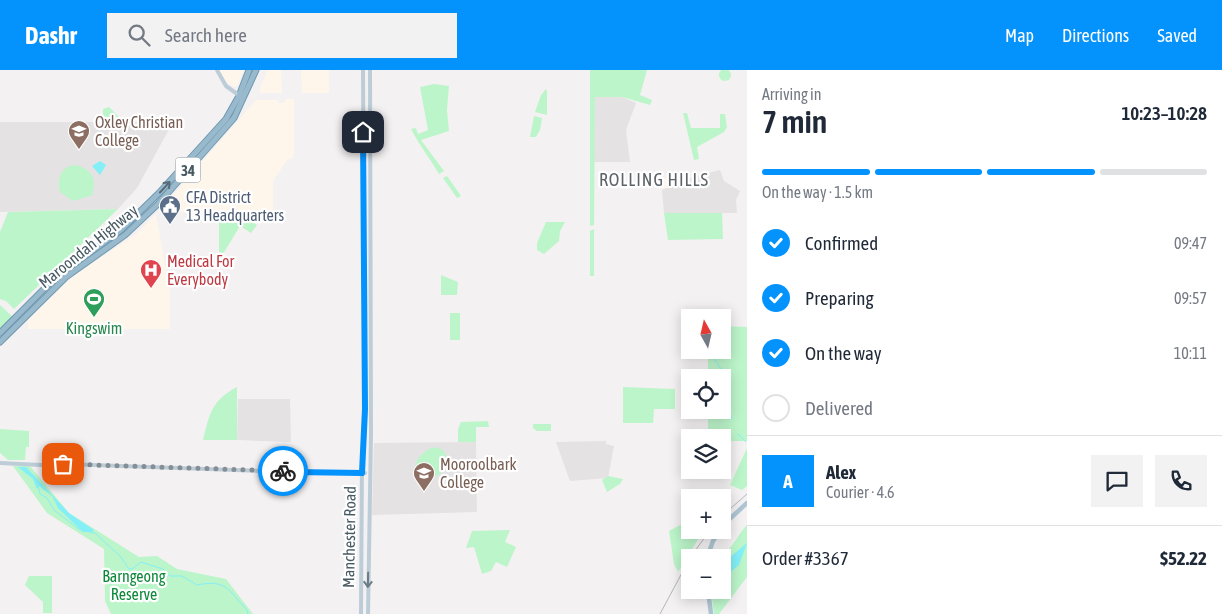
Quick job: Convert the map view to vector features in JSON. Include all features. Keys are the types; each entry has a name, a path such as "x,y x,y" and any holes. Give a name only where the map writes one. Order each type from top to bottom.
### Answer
{"highway":[{"name":"Maroondah Highway","path":"0,342 50,291 125,234 158,204 226,129 249,70"},
{"name":"Maroondah Highway","path":"0,333 56,277 121,230 146,207 217,130 256,70"},
{"path":"84,256 89,260"}],"main road":[{"path":"217,70 221,81 239,96"},
{"name":"Manchester Road","path":"361,614 362,473 365,429 363,70"},
{"name":"Manchester Road","path":"368,614 371,364 370,70"},
{"path":"364,185 370,185"},
{"path":"364,240 371,239"},
{"path":"364,364 371,364"},
{"path":"0,463 370,473"},
{"path":"731,518 747,503"},
{"path":"710,599 712,614"}],"shaded area":[{"path":"219,70 244,70 237,86 234,87 224,80"},
{"path":"268,70 281,70 282,93 261,93 259,90"},
{"path":"301,70 329,70 329,93 302,93"},
{"path":"595,97 622,97 636,103 626,130 630,162 594,162"},
{"path":"286,99 294,99 294,154 293,158 287,160 273,181 273,212 158,212 256,100 278,100 279,103 284,103"},
{"name":"Oxley Christian College","path":"0,122 173,122 137,188 118,209 0,212"},
{"path":"720,170 724,181 740,191 736,200 737,213 664,213 662,190 692,177"},
{"path":"664,177 670,183 664,189 658,183"},
{"path":"122,213 126,218 111,230 109,227"},
{"path":"156,214 170,293 170,329 28,329 28,320 73,276 136,234"},
{"path":"238,399 290,399 291,442 237,440"},
{"path":"606,441 606,444 614,446 608,478 570,481 556,442"},
{"name":"Mooroolbark College","path":"476,442 477,512 372,515 374,443"}],"green space":[{"path":"725,69 731,75 725,81 719,75"},
{"path":"590,70 647,70 640,95 652,100 650,105 622,97 595,97 594,225 590,226"},
{"path":"434,84 449,86 447,110 449,131 421,140 444,171 439,174 411,129 416,128 418,134 428,130 420,87"},
{"path":"546,89 547,115 535,112 541,95"},
{"path":"109,107 124,122 103,122 103,109"},
{"path":"683,113 687,113 691,128 720,128 720,114 725,114 727,127 724,132 697,147 699,159 694,160"},
{"path":"534,116 542,118 540,130 536,137 530,137"},
{"path":"73,165 84,168 92,175 94,183 93,195 73,201 60,192 60,175 65,169"},
{"path":"447,176 461,196 457,198 443,178"},
{"path":"118,209 14,309 6,301 0,299 0,232 8,212"},
{"path":"219,212 248,212 248,219 257,225 251,233 240,226 223,254 219,252"},
{"path":"664,213 722,213 723,239 668,240"},
{"path":"546,222 565,222 560,231 559,241 544,254 537,250 537,243"},
{"path":"594,229 594,276 590,276 590,231"},
{"path":"441,275 458,282 457,295 441,295"},
{"path":"0,305 14,318 0,331"},
{"path":"450,313 460,313 460,340 450,340"},
{"path":"731,326 747,327 747,441 731,441 731,429 708,429 708,419 731,419 731,369 708,369 708,359 731,359"},
{"path":"237,387 237,440 203,440 213,409 222,397"},
{"path":"623,387 675,389 675,409 654,409 653,423 623,423"},
{"path":"488,421 489,427 476,427 476,442 458,442 458,429 461,422"},
{"path":"533,424 551,424 551,431 537,431 533,428"},
{"path":"0,429 29,431 29,447 26,447 25,460 8,460 0,453"},
{"path":"431,448 438,448 443,451 448,463 446,468 434,477 419,477 415,474 417,461 421,455"},
{"path":"747,448 747,486 742,490 730,485"},
{"name":"Barngeong Reserve","path":"13,466 30,466 69,513 139,557 157,556 177,569 226,579 253,614 111,614 105,601 104,549 47,513"},
{"path":"608,476 623,479 620,484 607,492 602,480"},
{"path":"681,525 681,539 698,539 692,549 681,549 681,567 678,572 674,564 669,531"},
{"path":"747,525 747,577 731,598 731,549 729,549"},
{"path":"510,530 505,542 516,547 507,567 496,562 491,571 482,574 474,547 466,548 472,531"},
{"path":"29,576 52,576 52,613 43,613 43,602 25,585"},
{"path":"712,599 730,599 719,614 714,614"}],"water":[{"path":"100,161 106,165 100,175 92,166"},
{"path":"18,467 26,467 69,513 94,530 92,532 83,532 58,508 52,496 39,486 37,489 33,479"},
{"path":"747,543 739,565 731,572 731,556"}],"waterway":[{"path":"714,359 723,372 724,397 732,419"},
{"path":"738,434 746,442"},
{"path":"38,486 40,494 47,498 54,510 80,530 95,533 120,556 129,569 132,569 141,562 163,569 170,576 182,576 197,585 221,585 231,592 247,610 248,614"}],"railway":[{"path":"731,508 747,494"},
{"path":"696,549 704,539"},
{"path":"660,614 681,575"}],"way so far":[{"path":"63,464 283,471"}],"place":[{"name":"Oxley Christian College","path":"79,150"},
{"name":"CFA District 13 Headquarters","path":"170,225"},
{"name":"Medical For Everybody","path":"151,289"},
{"name":"Kingswim","path":"94,318"},
{"name":"Mooroolbark College","path":"424,492"}],"district":[{"name":"ROLLING HILLS","path":"654,179"}],"route":[{"path":"283,471 362,473 365,429 363,132"}]}
